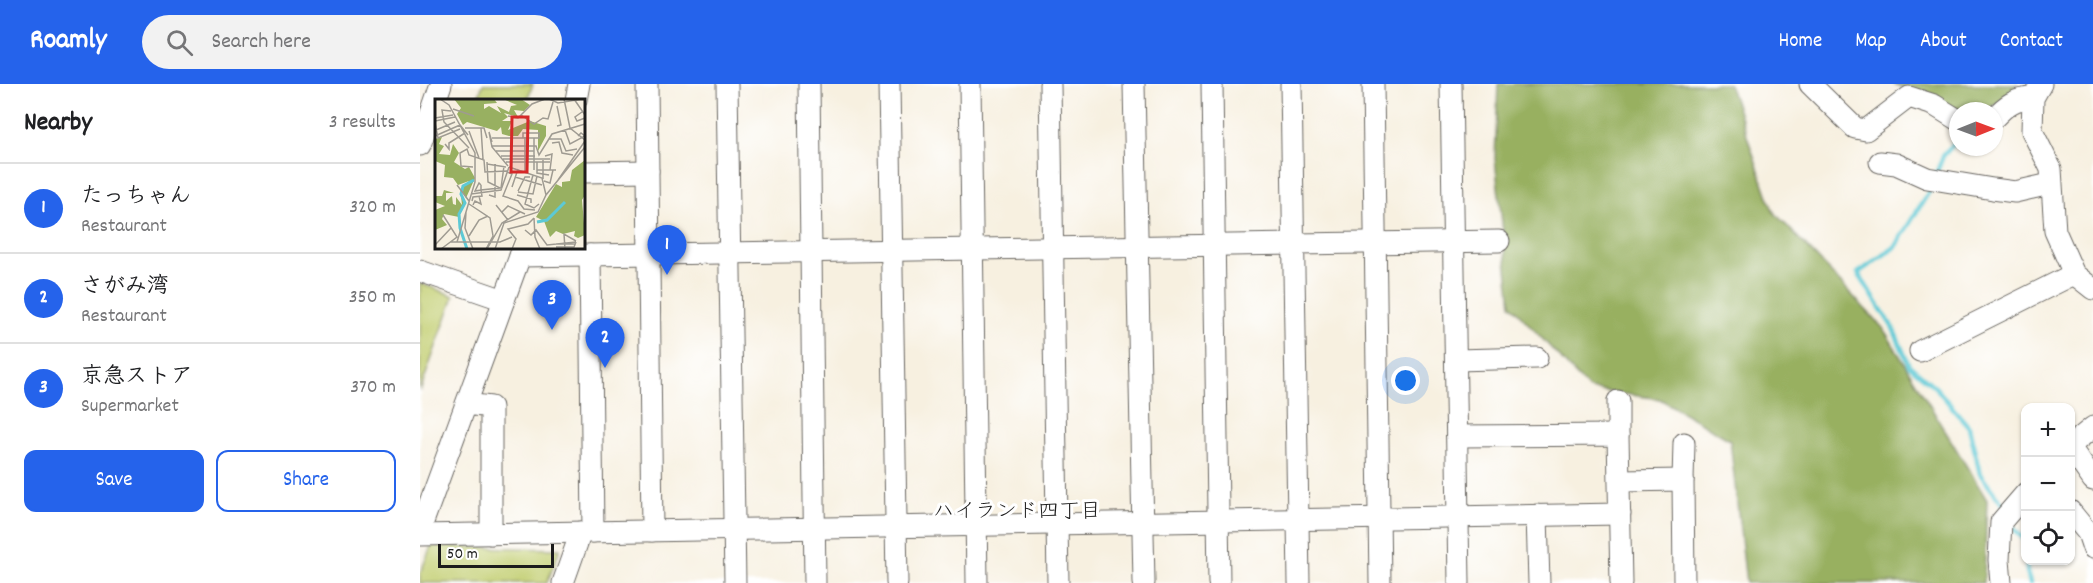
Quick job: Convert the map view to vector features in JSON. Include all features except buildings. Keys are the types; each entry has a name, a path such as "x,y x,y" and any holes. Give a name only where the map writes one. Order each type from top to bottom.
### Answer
{"street":[{"path":"436,99 441,84"},
{"path":"576,99 579,84"},
{"path":"647,84 652,531"},
{"path":"728,84 735,583"},
{"path":"809,84 815,583"},
{"path":"889,84 897,583"},
{"path":"970,84 977,583"},
{"path":"1050,84 1058,583"},
{"path":"1134,84 1144,583"},
{"path":"1212,84 1219,583"},
{"path":"1291,84 1299,583"},
{"path":"1372,84 1380,583"},
{"path":"1451,84 1459,583"},
{"path":"1810,84 1855,128 1861,130 1866,130 1909,96 1934,105 1949,114"},
{"path":"2003,108 2037,91 2032,131 2051,169 2050,184 2055,231 2074,274 2093,289"},
{"path":"420,145 435,101"},
{"path":"1880,162 1896,164 1927,178 2015,192 2050,184"},
{"path":"585,172 648,171"},
{"path":"420,530 522,252 590,255 1499,241"},
{"path":"563,583 587,532 590,255"},
{"path":"420,271 504,300"},
{"path":"1920,351 2074,274"},
{"path":"1456,360 1537,358"},
{"path":"1618,401 1621,583"},
{"path":"474,405 491,407 491,534"},
{"path":"2075,442 2093,427"},
{"path":"1457,436 1618,435"},
{"path":"1684,443 1684,583"},
{"path":"2075,453 2093,480"},
{"path":"1621,481 1683,480"},
{"path":"2001,583 1999,560 2001,522 2021,498"},
{"path":"420,535 1620,514"},
{"path":"1537,515 1539,583"},
{"path":"2075,517 2088,533 2093,548"}],"green space":[{"path":"483,84 533,84 527,99 477,99"},
{"path":"1498,84 1729,84 1773,211 1883,328 1987,500 1984,583 1746,583 1730,440 1660,399 1589,389 1511,305 1495,159"},
{"path":"1894,84 2017,84 1999,102 1949,102 1949,106"},
{"path":"420,283 454,296 420,391"},
{"path":"431,546 560,549 547,583 420,583 420,574"}],"waterway":[{"path":"1936,174 1943,156 1949,149"},
{"path":"1933,185 1895,247 1858,273 1893,328 1909,365 1936,388 1969,427 1980,474 2006,509"},
{"path":"2010,523 2021,537"},
{"path":"2027,565 2030,583"}],"place":[{"name":"たっちゃん","path":"667,275"},
{"name":"京急ストア","path":"552,330"},
{"name":"さがみ湾","path":"605,368"}],"district":[{"name":"ハイランド四丁目","path":"1017,510"}]}
